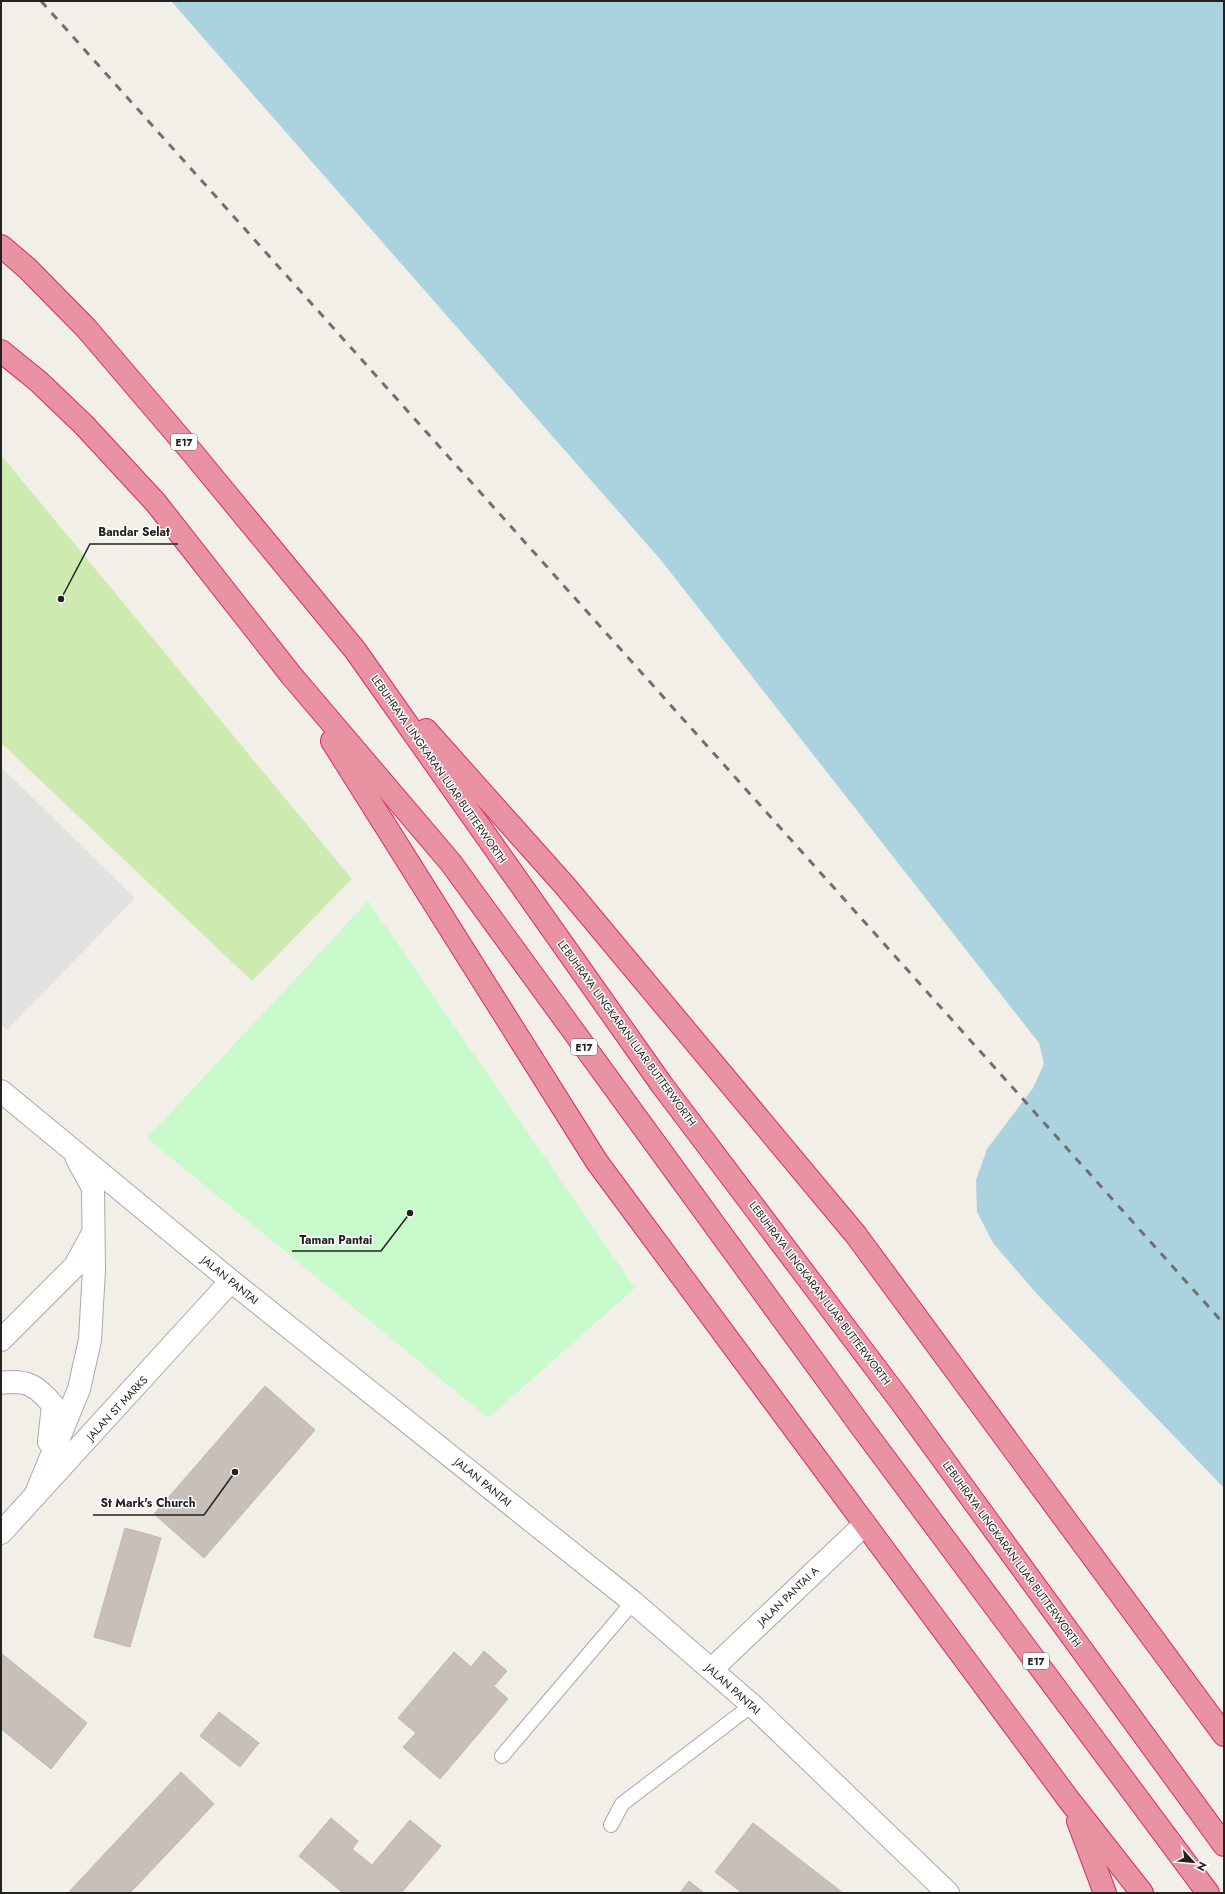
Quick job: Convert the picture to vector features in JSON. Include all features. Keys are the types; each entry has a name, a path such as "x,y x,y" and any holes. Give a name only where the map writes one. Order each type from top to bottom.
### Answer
{"highway":[{"name":"LEBUHRAYA LINGKARAN LUAR BUTTERWORTH","path":"1,246 32,273 86,328 191,451 355,650 662,1085 899,1400 1224,1845"},
{"name":"E17","path":"1,351 38,381 84,424 156,502 291,675 451,863 863,1429 1208,1893"},
{"path":"355,650 566,887 856,1235 1224,1735"},
{"path":"291,675 597,1162 864,1524 1070,1800 1142,1893"},
{"path":"1070,1800 1105,1893"}],"street":[{"name":"JALAN PANTAI","path":"1,1091 231,1281 633,1602 752,1705 948,1893"},
{"path":"36,1496 79,1389 90,1340 94,1270 92,1188 71,1148"},
{"path":"1,1340 75,1266 94,1230"},
{"name":"JALAN ST MARKS","path":"1,1533 231,1281"},
{"path":"1,1383 16,1380 39,1389 53,1405 51,1435 36,1496"},
{"name":"JALAN PANTAI A","path":"712,1669 864,1524"}],"lane":[{"path":"502,1756 633,1602"},
{"path":"611,1825 622,1804 752,1705"}],"green space":[{"path":"1,455 352,879 252,981 1,743"},
{"path":"368,901 635,1288 488,1418 147,1138"}],"shaded area":[{"path":"1,767 135,898 7,1030 1,1024"}],"water":[{"path":"171,1 1224,1 1224,1488 1036,1293 993,1243 977,1212 976,1180 987,1149 1033,1088 1044,1064 1039,1043 660,559"}],"building":[{"path":"265,1386 315,1430 204,1558 154,1514"},
{"path":"125,1528 161,1538 130,1647 94,1637"},
{"path":"484,1651 507,1671 494,1686 508,1699 440,1779 403,1747 416,1733 398,1718 454,1652 471,1667"},
{"path":"1,1653 87,1723 51,1769 1,1729"},
{"path":"219,1712 259,1743 240,1767 200,1736"},
{"path":"181,1772 214,1804 130,1893 68,1893"},
{"path":"331,1818 358,1841 352,1849 372,1865 410,1820 441,1846 402,1892 404,1893 343,1893 299,1856"},
{"path":"753,1823 843,1893 742,1893 715,1872"},
{"path":"689,1881 704,1893 680,1893"}],"railway":[{"path":"41,1 1224,1324"}],"place":[{"name":"Bandar Selat","path":"61,599"},
{"name":"Taman Pantai","path":"410,1213"},
{"name":"St Mark's Church","path":"235,1472"}]}
